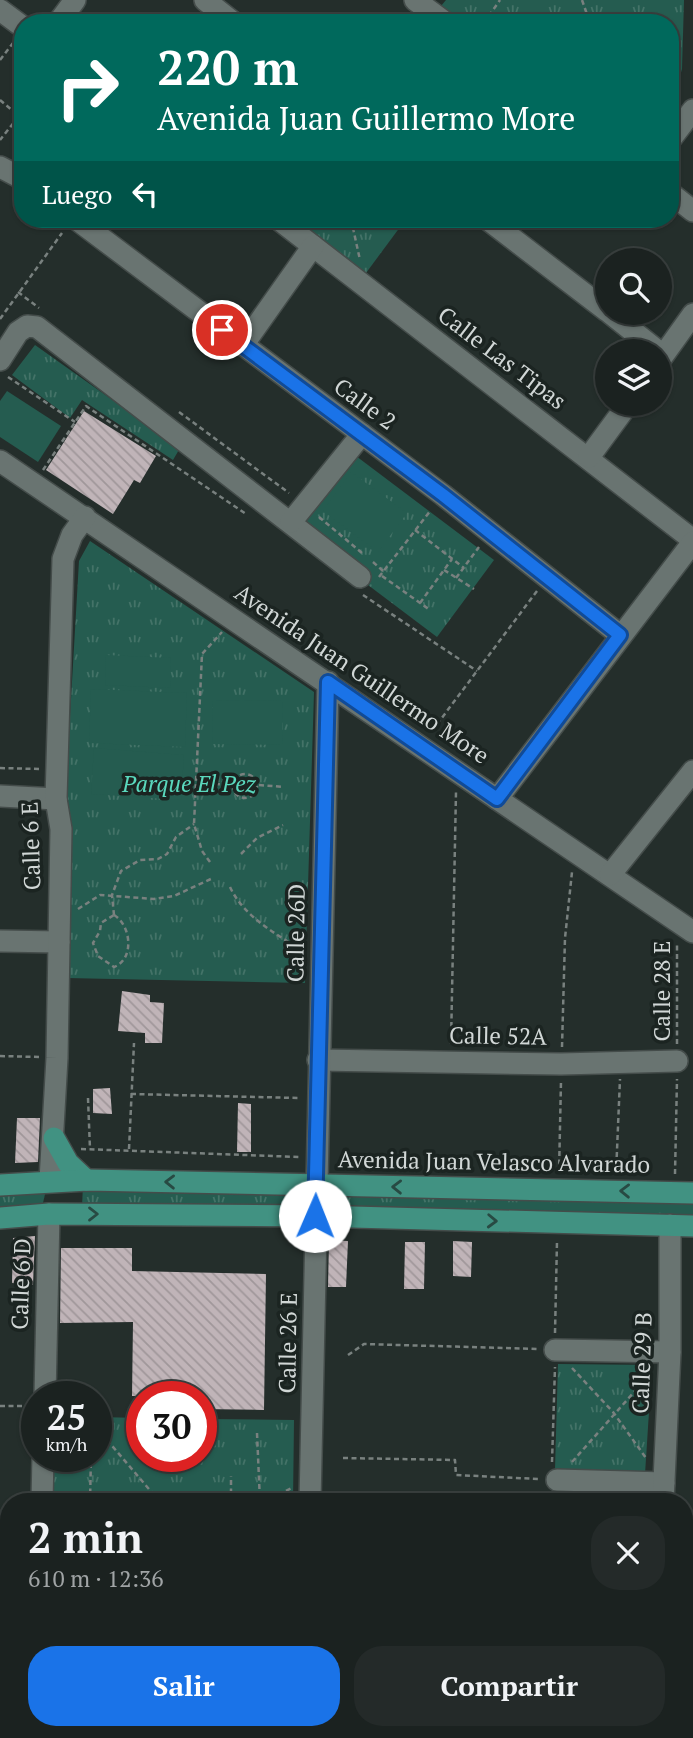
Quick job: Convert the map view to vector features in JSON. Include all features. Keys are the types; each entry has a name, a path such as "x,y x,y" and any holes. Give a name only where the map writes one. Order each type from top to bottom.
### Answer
{"main road":[{"path":"54,1138 68,1163 86,1180"},
{"path":"56,1214 57,1180"},
{"name":"Avenida Juan Velasco Alvarado","path":"0,1185 86,1180 684,1192"},
{"path":"0,1219 56,1214 315,1216 693,1226"}],"street":[{"path":"205,0 223,14"},
{"path":"415,0 434,14"},
{"path":"0,10 14,28"},
{"path":"679,128 693,110"},
{"path":"679,200 693,211"},
{"name":"Calle 2","path":"76,228 243,345 443,495 620,635"},
{"name":"Calle Las Tipas","path":"290,228 589,457 693,541"},
{"path":"499,228 595,302"},
{"path":"243,345 313,246"},
{"path":"672,341 693,314"},
{"path":"624,325 641,339"},
{"path":"0,360 18,332 27,326 37,327 291,522 374,577"},
{"path":"589,457 619,416"},
{"path":"291,522 307,506 362,434"},
{"name":"Avenida Juan Guillermo More","path":"0,461 422,745 685,927"},
{"name":"Calle 6 E","path":"57,1180 54,1138 61,830 55,813 63,559 72,534 85,517"},
{"path":"497,799 693,541"},
{"name":"Calle 26D","path":"315,1185 328,682"},
{"path":"611,875 693,771"},
{"path":"0,796 56,799"},
{"path":"0,941 59,942"},
{"name":"Calle 52A","path":"318,1059 561,1064 677,1061"},
{"name":"Calle 26 E","path":"310,1493 315,1354 315,1185"},
{"name":"Calle 6 D","path":"46,1381 56,1214"},
{"name":"Calle 29 B","path":"663,1492 670,1352 670,1225"},
{"path":"555,1350 670,1352"},
{"path":"42,1493 43,1472"},
{"path":"557,1480 663,1492"}],"path":[{"path":"0,60 14,41"},
{"path":"0,100 14,112"},
{"path":"0,140 14,122"},
{"path":"0,319 67,228"},
{"path":"353,228 366,286"},
{"path":"0,372 75,422"},
{"path":"34,483 86,406"},
{"path":"374,577 443,495"},
{"path":"307,506 374,577 430,610"},
{"path":"415,530 464,568"},
{"path":"456,578 489,534"},
{"path":"419,603 452,559"},
{"path":"444,570 474,589"},
{"path":"422,745 547,578"},
{"path":"210,862 202,851 194,824 202,654 236,619"},
{"path":"0,768 56,770"},
{"path":"451,1062 457,770"},
{"path":"246,773 255,778 258,785 253,796 245,798 238,795 233,785 236,778 246,773"},
{"path":"197,783 233,785"},
{"path":"258,785 284,787"},
{"path":"114,915 101,923 100,932 93,943 98,956 114,967 124,959 128,941 126,928 114,915 112,895 121,871 133,863 158,859 167,854 176,837 194,824"},
{"path":"242,854 257,838 283,825"},
{"path":"558,1190 565,938 574,851"},
{"path":"59,909 78,909 100,895 154,899 174,896 212,878"},
{"path":"230,887 241,906 272,932 321,962"},
{"name":"Calle 28 E","path":"684,1192 677,1061 685,927"},
{"path":"129,1149 134,1043"},
{"path":"0,1056 57,1058"},
{"name":"Calle 28 E","path":"616,1191 621,1061"},
{"path":"131,1094 317,1099"},
{"path":"88,1098 90,1149"},
{"path":"75,1149 306,1157"},
{"path":"348,1354 364,1344 555,1350 613,1412 663,1492"},
{"path":"344,1458 455,1460 456,1475 557,1480 613,1412 670,1352"},
{"path":"0,1406 21,1406"},
{"path":"257,1433 260,1493"},
{"path":"112,1446 152,1493"},
{"path":"90,1493 91,1472"},
{"path":"231,1476 231,1493"},
{"path":"280,1493 311,1478"}],"green space":[{"path":"446,0 684,0 682,69 679,80 679,14 451,14 441,6"},
{"path":"306,228 399,228 366,273"},
{"path":"35,345 180,448 173,460 82,400 70,418 12,375"},
{"path":"7,391 61,426 38,462 0,437 0,401"},
{"path":"352,453 494,560 437,637 295,530"},
{"path":"351,472 407,513 378,552 323,511"},
{"name":"Parque El Pez","path":"90,541 314,692 305,983 67,978 72,823 65,803 79,561"},
{"path":"106,655 171,658 170,688 105,685"},
{"path":"91,689 187,693 185,747 89,743"},
{"path":"213,700 283,701 282,745 212,744"},
{"path":"94,748 184,755 181,800 91,794"},
{"path":"83,1185 290,1193 288,1209 82,1207"},
{"path":"46,1190 42,1207 0,1211 0,1194"},
{"path":"340,1193 693,1201 693,1219 338,1208"},
{"path":"558,1364 652,1365 645,1474 555,1470"},
{"path":"112,1417 126,1418 126,1472 217,1472 217,1419 294,1420 293,1493 52,1493 53,1472 112,1472"}],"building":[{"path":"84,411 156,456 140,483 134,480 113,514 46,470"},
{"path":"122,991 150,995 150,1002 164,1003 162,1043 145,1043 145,1033 118,1031"},
{"path":"110,1088 112,1114 93,1113 93,1089"},
{"path":"238,1103 251,1104 251,1152 237,1152"},
{"path":"17,1118 40,1118 38,1162 15,1163"},
{"path":"35,1236 33,1285 12,1283 13,1238"},
{"path":"329,1240 348,1241 346,1287 328,1287"},
{"path":"453,1241 472,1242 471,1277 453,1276"},
{"path":"405,1242 425,1242 424,1289 404,1289"},
{"path":"61,1248 132,1248 132,1271 266,1274 264,1410 217,1409 217,1381 132,1381 133,1322 60,1323"}],"route":[{"path":"222,330 443,495 620,635 497,799 328,682 315,1216"}]}
